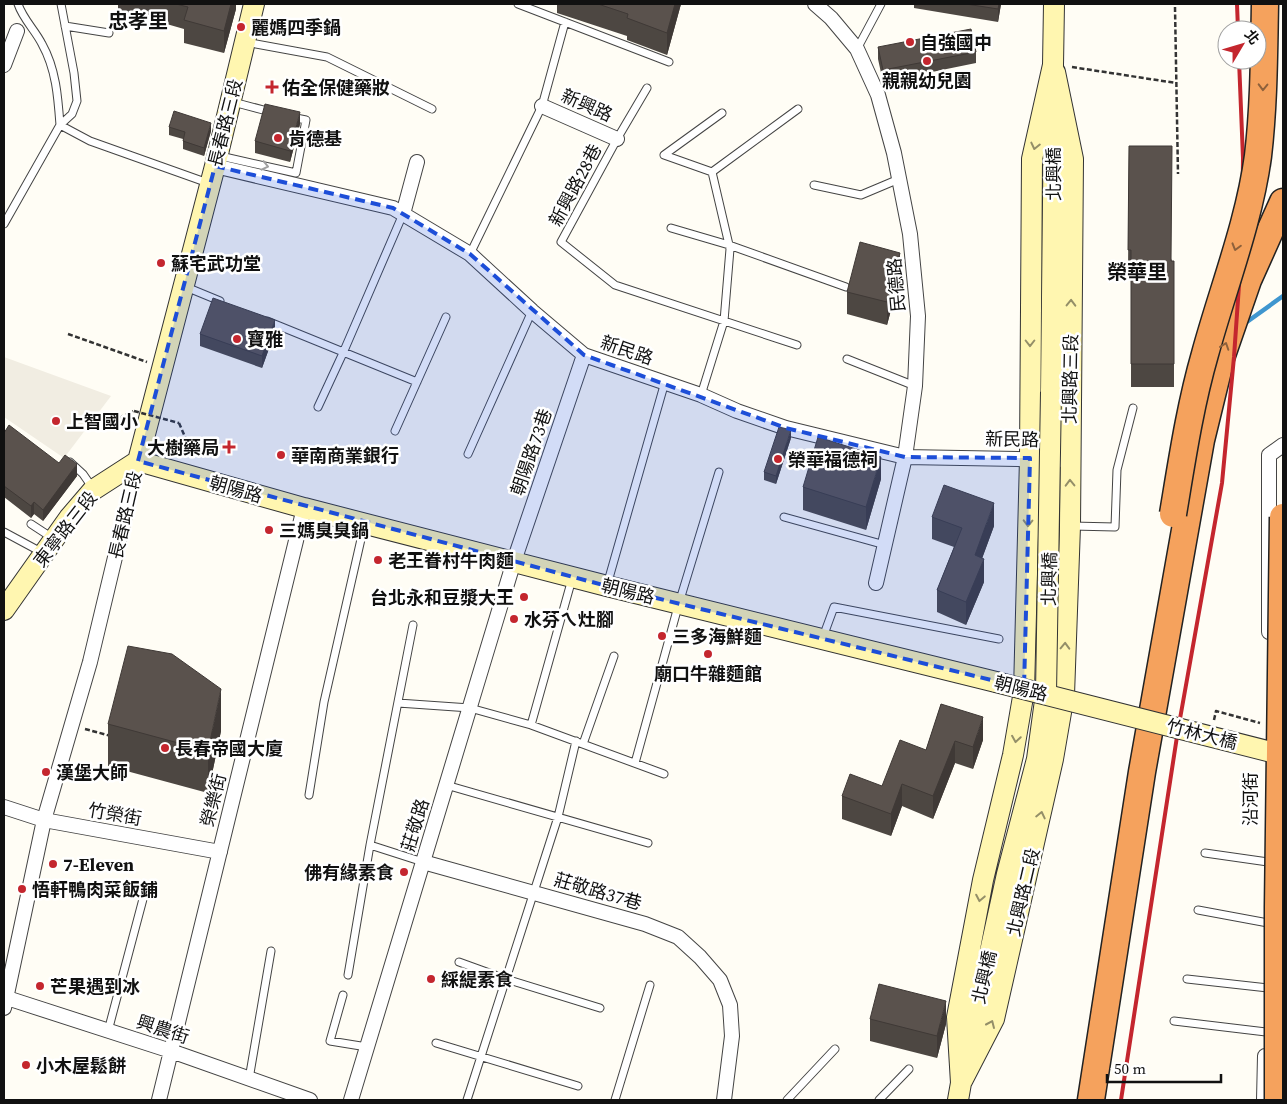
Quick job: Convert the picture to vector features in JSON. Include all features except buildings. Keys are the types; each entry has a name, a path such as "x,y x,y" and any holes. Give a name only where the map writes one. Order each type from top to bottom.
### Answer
{"highway":[{"path":"1091,1100 1187,432 1204,355 1248,207 1258,156 1263,100 1265,4"},
{"path":"1077,1100 1137,771 1201,440 1221,358 1248,280 1283,202"},
{"path":"1278,1100 1278,907 1283,517"}],"street":[{"name":"長春路三段","path":"5,1001 44,820 90,662 138,461 231,102 254,4"},
{"name":"民德路","path":"815,4 831,18 857,49 878,95 894,153 910,234 918,316 915,386 905,457 876,583"},
{"name":"北興路三段","path":"1054,4 1054,64 1073,159 1070,526 1055,694"},
{"path":"4,65 17,31"},
{"name":"北興路三段","path":"960,1092 957,1017 983,880 1013,755 1024,691 1030,458 1032,159 1054,64"},
{"name":"北興橋","path":"960,1092 1007,874 1055,694 1052,392 1054,64"},
{"name":"新興路","path":"542,106 617,139"},
{"path":"403,214 417,162"},
{"name":"新民路","path":"214,168 393,208 470,254 532,312 584,355 701,395 737,411 786,428 905,457 1070,460"},
{"name":"朝陽路73巷","path":"514,561 584,355"},
{"name":"沿河街","path":"1264,1100 1268,988 1269,455 1283,444"},
{"name":"朝陽路","path":"138,461 364,524 996,682 1055,694 1121,713"},
{"name":"東寧路三段","path":"4,610 69,518 93,490 138,461"},
{"name":"榮樂街","path":"159,1100 304,508"},
{"name":"莊敬路","path":"351,1100 514,561"},
{"name":"北興路二段","path":"960,1092 994,1019 1054,759 1055,694"},
{"name":"竹林大橋","path":"1121,713 1283,755"},
{"name":"竹榮街","path":"4,807 44,820 220,852"},
{"name":"莊敬路37巷","path":"423,862 645,924 678,937 700,957 720,980 730,1005 732,1036 724,1100"},
{"name":"興農街","path":"5,1001 171,1051 310,1100"}],"lane":[{"path":"18,4 42,44 54,72 60,125"},
{"path":"4,224 60,125 72,114 77,101 61,4"},
{"path":"518,4 669,62"},
{"path":"857,49 881,4"},
{"path":"470,254 542,106 565,22"},
{"path":"65,26 109,33"},
{"path":"245,42 327,57 432,109"},
{"path":"617,139 647,88"},
{"path":"231,102 278,113"},
{"path":"712,172 798,110"},
{"path":"712,172 664,155 722,113"},
{"path":"60,125 90,141 214,168 296,173 306,120 288,116"},
{"name":"新興路28巷","path":"617,139 561,242 615,285 724,321"},
{"path":"701,395 724,321 729,245 712,172"},
{"path":"814,185 861,195 899,180"},
{"path":"318,407 403,214"},
{"path":"671,228 729,245 846,287"},
{"path":"183,286 228,305"},
{"path":"468,454 532,312"},
{"path":"395,431 446,317"},
{"path":"263,320 417,382"},
{"path":"724,321 797,344"},
{"path":"847,359 915,386"},
{"path":"607,586 665,382"},
{"path":"1070,526 1115,527 1117,470 1133,408"},
{"path":"64,458 84,474 93,490"},
{"path":"634,763 719,472"},
{"path":"784,517 885,545"},
{"path":"31,524 49,546"},
{"path":"309,795 324,702 364,524"},
{"path":"4,532 49,546"},
{"path":"531,725 573,577"},
{"path":"822,638 834,607 999,638"},
{"path":"348,975 370,845 413,625"},
{"path":"468,1100 558,817 579,743 614,656"},
{"path":"398,703 470,708 531,725 664,774"},
{"path":"446,785 648,843"},
{"path":"370,845 423,862"},
{"path":"1205,853 1268,862"},
{"path":"108,1031 143,899"},
{"path":"1198,910 1268,923"},
{"path":"249,1079 270,951"},
{"path":"458,962 600,1008"},
{"path":"1187,979 1268,988"},
{"path":"615,1100 650,985"},
{"path":"344,995 330,1041 367,1047"},
{"path":"1174,1021 1266,1032"},
{"path":"436,1043 578,1086"},
{"path":"786,1100 835,1049"},
{"path":"879,1100 909,1069"}],"path":[{"path":"1174,7 1178,174"},
{"path":"1054,64 1176,83"},
{"path":"68,334 162,367"},
{"path":"119,418 134,411 179,423 189,446"},
{"path":"1211,736 1216,711 1268,725"},
{"path":"71,726 119,738"}],"highlighted area":[{"path":"215,166 393,208 470,254 584,355 786,428 905,457 1030,458 1024,688 607,586 138,461"}],"shaded area":[{"path":"4,357 111,396 64,458 4,417"}],"waterway":[{"path":"1244,324 1283,296"}],"railway":[{"path":"1237,4 1238,20"},
{"path":"1121,1100 1178,730 1222,483 1234,357 1242,242 1243,158 1239,70"}],"place":[{"name":"麗媽四季鍋","path":"241,27"},
{"name":"自強國中","path":"910,42"},
{"name":"親親幼兒園","path":"927,61"},
{"name":"佑全保健藥妝","path":"272,87"},
{"name":"肯德基","path":"278,138"},
{"name":"蘇宅武功堂","path":"161,263"},
{"name":"寶雅","path":"237,339"},
{"name":"上智國小","path":"56,421"},
{"name":"大樹藥局","path":"229,447"},
{"name":"華南商業銀行","path":"281,455"},
{"name":"榮華福德祠","path":"778,459"},
{"name":"三媽臭臭鍋","path":"269,530"},
{"name":"老王眷村牛肉麵","path":"378,560"},
{"name":"台北永和豆漿大王","path":"524,597"},
{"name":"水芬ㄟ灶腳","path":"514,619"},
{"name":"三多海鮮麵","path":"662,636"},
{"name":"廟口牛雜麵館","path":"708,654"},
{"name":"長春帝國大廈","path":"165,748"},
{"name":"漢堡大師","path":"46,772"},
{"name":"7-Eleven","path":"53,864"},
{"name":"佛有緣素食","path":"404,872"},
{"name":"悟軒鴨肉菜飯鋪","path":"22,889"},
{"name":"綵緹素食","path":"431,979"},
{"name":"芒果遇到冰","path":"40,986"},
{"name":"小木屋鬆餅","path":"26,1065"}],"district":[{"name":"忠孝里","path":"138,21"},
{"name":"榮華里","path":"1137,272"}]}
